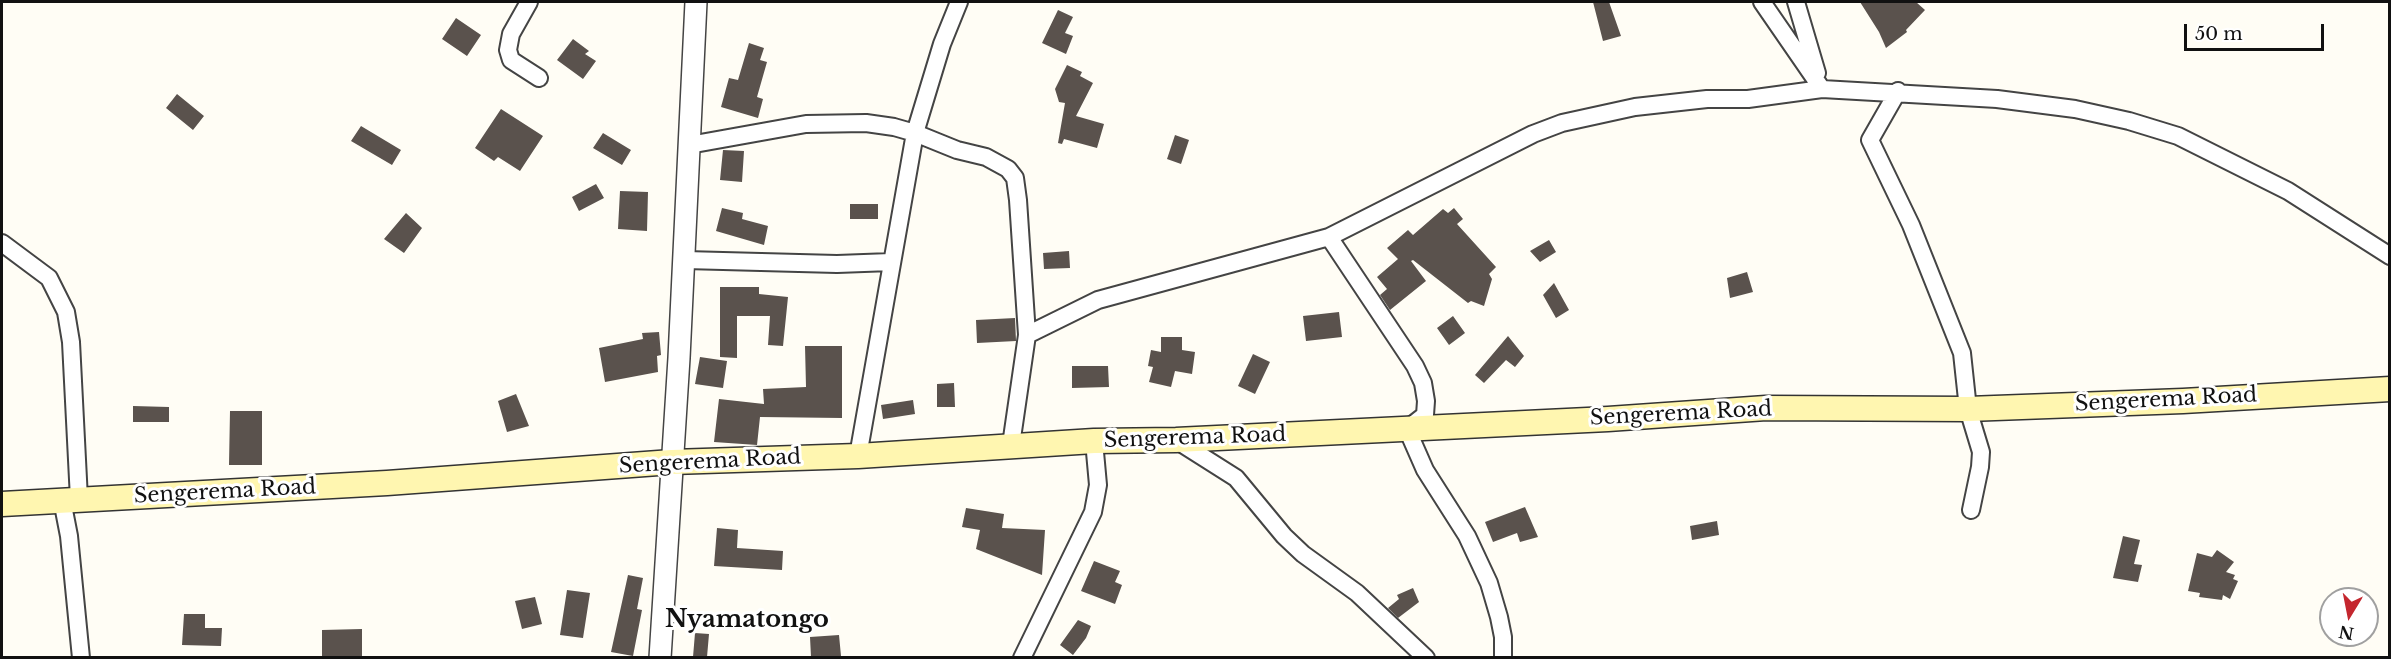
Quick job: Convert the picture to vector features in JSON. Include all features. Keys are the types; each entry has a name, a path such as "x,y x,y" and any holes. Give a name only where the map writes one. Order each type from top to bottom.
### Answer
{"main road":[{"name":"Sengerema Road","path":"2,504 387,483 672,462 858,456 1094,441 1176,440 1407,429 1766,408 1968,409 2183,401 2390,389"}],"street":[{"path":"529,2 511,34 508,50 511,60 539,78"},
{"path":"660,657 685,260 696,2"},
{"path":"858,456 915,134 942,44 959,2"},
{"path":"1762,2 1822,89"},
{"path":"1796,2 1822,89"},
{"path":"1027,335 1098,300 1329,237 1533,134 1562,123 1635,107 1707,99 1748,99 1822,89 1898,91 1997,99 2075,109 2129,121 2178,136 2288,191 2390,256"},
{"path":"1898,91 1870,140 1911,225 1962,353 1968,409 1980,452 1980,467 1971,510"},
{"path":"689,145 806,124 839,122 894,127 957,150 999,162 1015,178 1027,335 1011,446"},
{"path":"1329,237 1415,366 1423,383 1426,401 1425,415 1407,429 1425,470 1467,536 1489,583 1499,616 1503,657"},
{"path":"2,243 49,278 66,312 70,342 69,536 81,657"},
{"path":"685,260 837,264 891,262"},
{"path":"1176,440 1236,478 1284,536 1303,554 1357,593 1426,657"},
{"path":"1022,657 1093,512 1098,485 1094,441"}],"building":[{"path":"1593,2 1609,2 1621,36 1603,41"},
{"path":"1860,2 1916,2 1925,10 1906,30 1907,32 1886,48"},
{"path":"1058,10 1073,17 1065,33 1073,36 1066,54 1042,43"},
{"path":"456,18 481,35 467,56 442,39"},
{"path":"573,39 589,51 585,54 596,61 583,79 557,60"},
{"path":"749,43 764,48 760,60 767,62 757,97 763,99 758,118 721,107 729,78 738,80"},
{"path":"1067,65 1082,72 1080,76 1093,83 1076,116 1104,124 1097,148 1064,139 1062,144 1058,143 1065,103 1059,102 1055,89"},
{"path":"177,94 204,116 193,130 166,108"},
{"path":"501,109 543,136 520,171 498,157 494,161 475,148"},
{"path":"361,126 401,150 392,165 351,141"},
{"path":"603,133 631,150 622,165 593,148"},
{"path":"1175,135 1189,140 1181,164 1167,159"},
{"path":"723,150 744,151 742,182 720,180"},
{"path":"596,184 604,198 579,211 572,197"},
{"path":"620,191 648,192 647,231 618,229"},
{"path":"850,204 878,204 878,219 850,219"},
{"path":"722,208 743,213 742,219 768,226 764,245 716,231"},
{"path":"1454,208 1463,219 1457,224 1496,267 1489,274 1492,279 1484,306 1471,301 1468,303 1413,260 1411,261 1426,281 1390,310 1380,295 1387,289 1377,277 1398,259 1387,248 1408,230 1413,235 1443,209 1448,213"},
{"path":"406,213 422,228 404,253 384,239"},
{"path":"1549,240 1556,252 1540,262 1530,251"},
{"path":"1069,251 1070,268 1044,269 1043,253"},
{"path":"1747,272 1753,292 1730,298 1727,278"},
{"path":"1554,283 1569,310 1556,318 1543,295"},
{"path":"720,287 759,287 759,294 788,297 783,346 768,345 770,316 737,316 737,358 720,357"},
{"path":"1339,312 1342,337 1306,341 1303,316"},
{"path":"1453,316 1465,333 1449,345 1437,328"},
{"path":"1015,318 1016,341 977,343 976,320"},
{"path":"659,332 661,355 657,356 658,372 605,382 599,348 643,339 642,333"},
{"path":"1508,336 1524,356 1515,367 1506,360 1484,383 1475,375"},
{"path":"1161,337 1182,337 1182,350 1195,352 1192,374 1175,371 1171,387 1149,382 1153,367 1148,366 1151,350 1161,352"},
{"path":"805,346 842,346 842,418 760,417 757,445 714,442 719,399 764,404 763,389 806,387"},
{"path":"1253,354 1270,362 1255,394 1238,386"},
{"path":"700,357 727,361 723,388 695,384"},
{"path":"1072,366 1108,366 1109,387 1072,388"},
{"path":"954,383 955,407 937,407 937,384"},
{"path":"516,394 529,426 507,432 498,401"},
{"path":"913,400 915,414 883,419 881,405"},
{"path":"133,406 169,407 169,422 133,422"},
{"path":"230,411 262,411 262,465 229,465"},
{"path":"1525,507 1538,537 1520,542 1517,533 1493,542 1485,522"},
{"path":"966,508 1004,514 1002,528 1045,530 1042,575 976,549 980,530 962,527"},
{"path":"1717,521 1719,535 1692,540 1690,526"},
{"path":"717,528 738,530 737,548 783,551 782,570 714,566"},
{"path":"2123,536 2140,540 2134,564 2142,565 2138,582 2113,578"},
{"path":"2217,550 2234,562 2226,572 2235,575 2233,579 2238,581 2230,599 2223,595 2222,600 2199,597 2200,593 2188,591 2197,553 2212,557"},
{"path":"1094,561 1120,571 1115,582 1122,585 1115,604 1081,591"},
{"path":"628,575 643,578 637,609 642,610 633,656 611,652"},
{"path":"1413,588 1419,602 1398,618 1388,608 1399,599 1397,595"},
{"path":"567,590 590,593 583,638 560,635"},
{"path":"535,597 542,624 522,629 515,601"},
{"path":"184,614 205,614 205,628 222,628 221,646 182,645"},
{"path":"1078,620 1091,626 1086,638 1073,655 1060,645"},
{"path":"362,629 362,657 322,657 322,630"},
{"path":"695,633 709,634 707,657 693,657"},
{"path":"839,635 841,656 811,657 810,637"}],"district":[{"name":"Nyamatongo","path":"747,620"}]}
